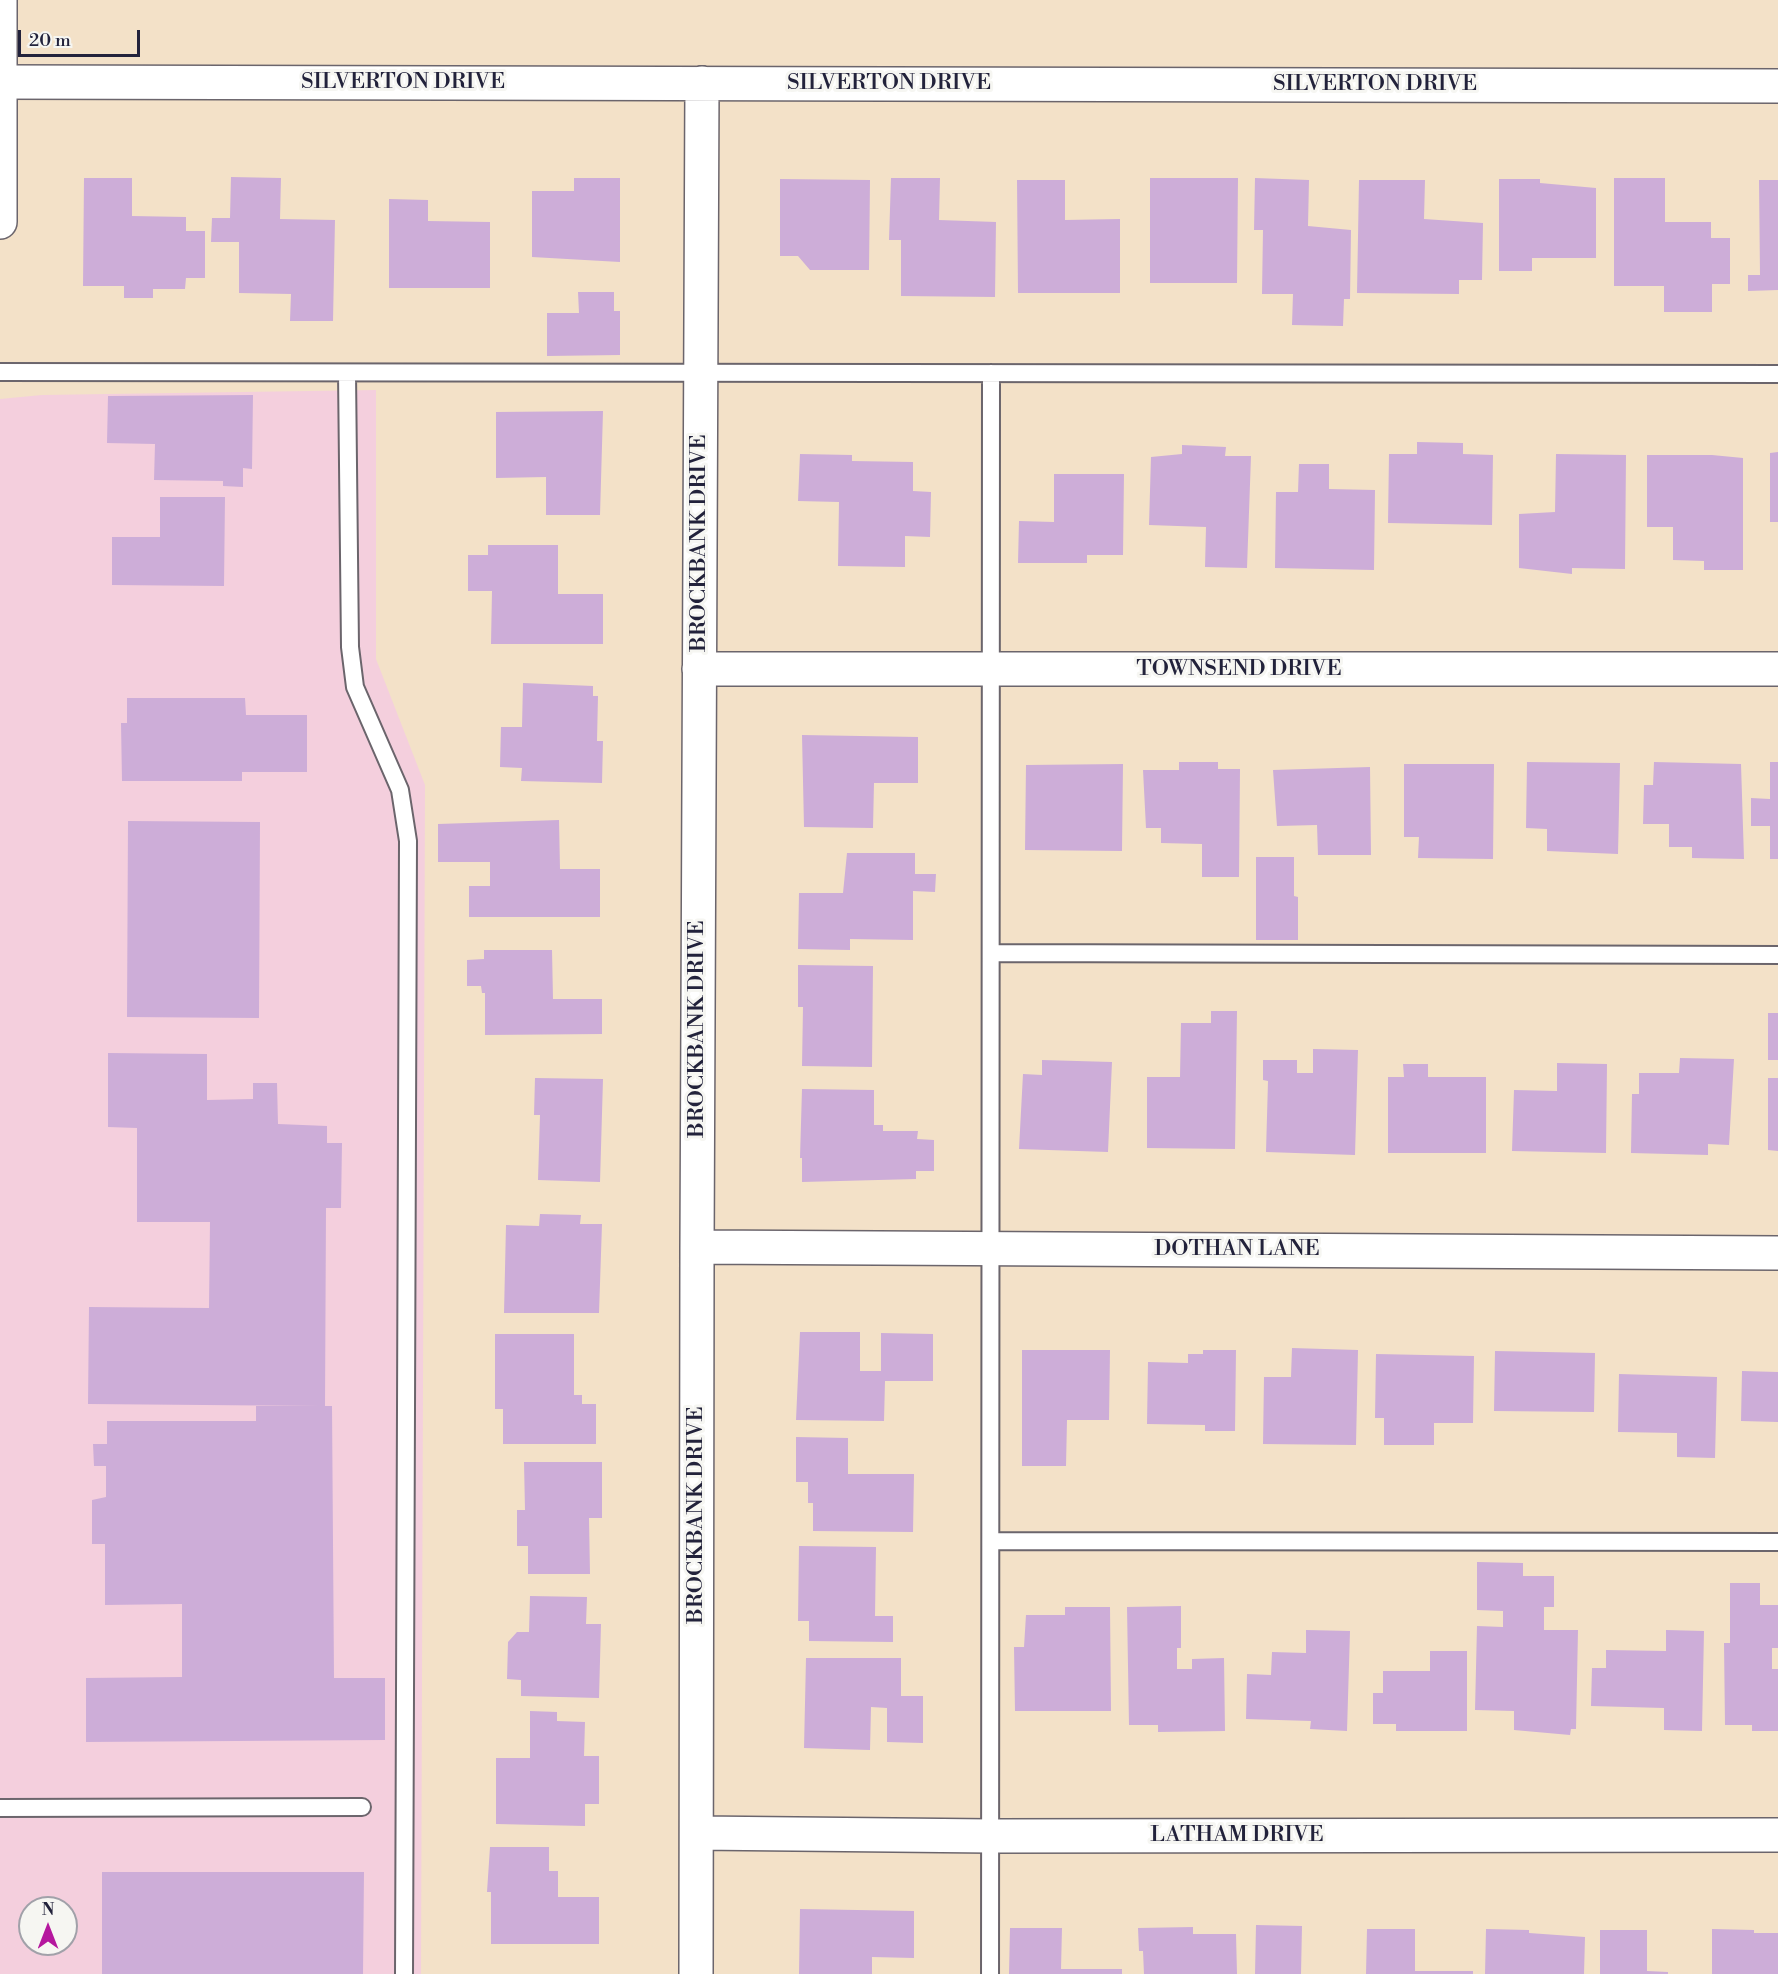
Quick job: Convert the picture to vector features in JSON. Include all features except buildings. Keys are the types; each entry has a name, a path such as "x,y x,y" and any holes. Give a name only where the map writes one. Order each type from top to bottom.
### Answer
{"street":[{"path":"0,0 0,222"},
{"name":"SILVERTON DRIVE","path":"0,82 1778,86"},
{"name":"BROCKBANK DRIVE","path":"696,1974 702,83"},
{"name":"TOWNSEND DRIVE","path":"699,669 1778,669"},
{"name":"DOTHAN LANE","path":"697,1247 1778,1253"},
{"name":"LATHAM DRIVE","path":"697,1833 991,1836 1778,1835"}],"lane":[{"path":"0,372 1778,374"},
{"path":"347,373 350,647 355,687 400,790 408,841 404,1974"},
{"path":"990,1974 991,373"},
{"path":"991,953 1778,955"},
{"path":"991,1541 1778,1542"},
{"path":"0,1808 362,1807"}],"shaded area":[{"path":"376,390 376,659 425,785 421,1974 0,1974 0,399 42,395"}]}
